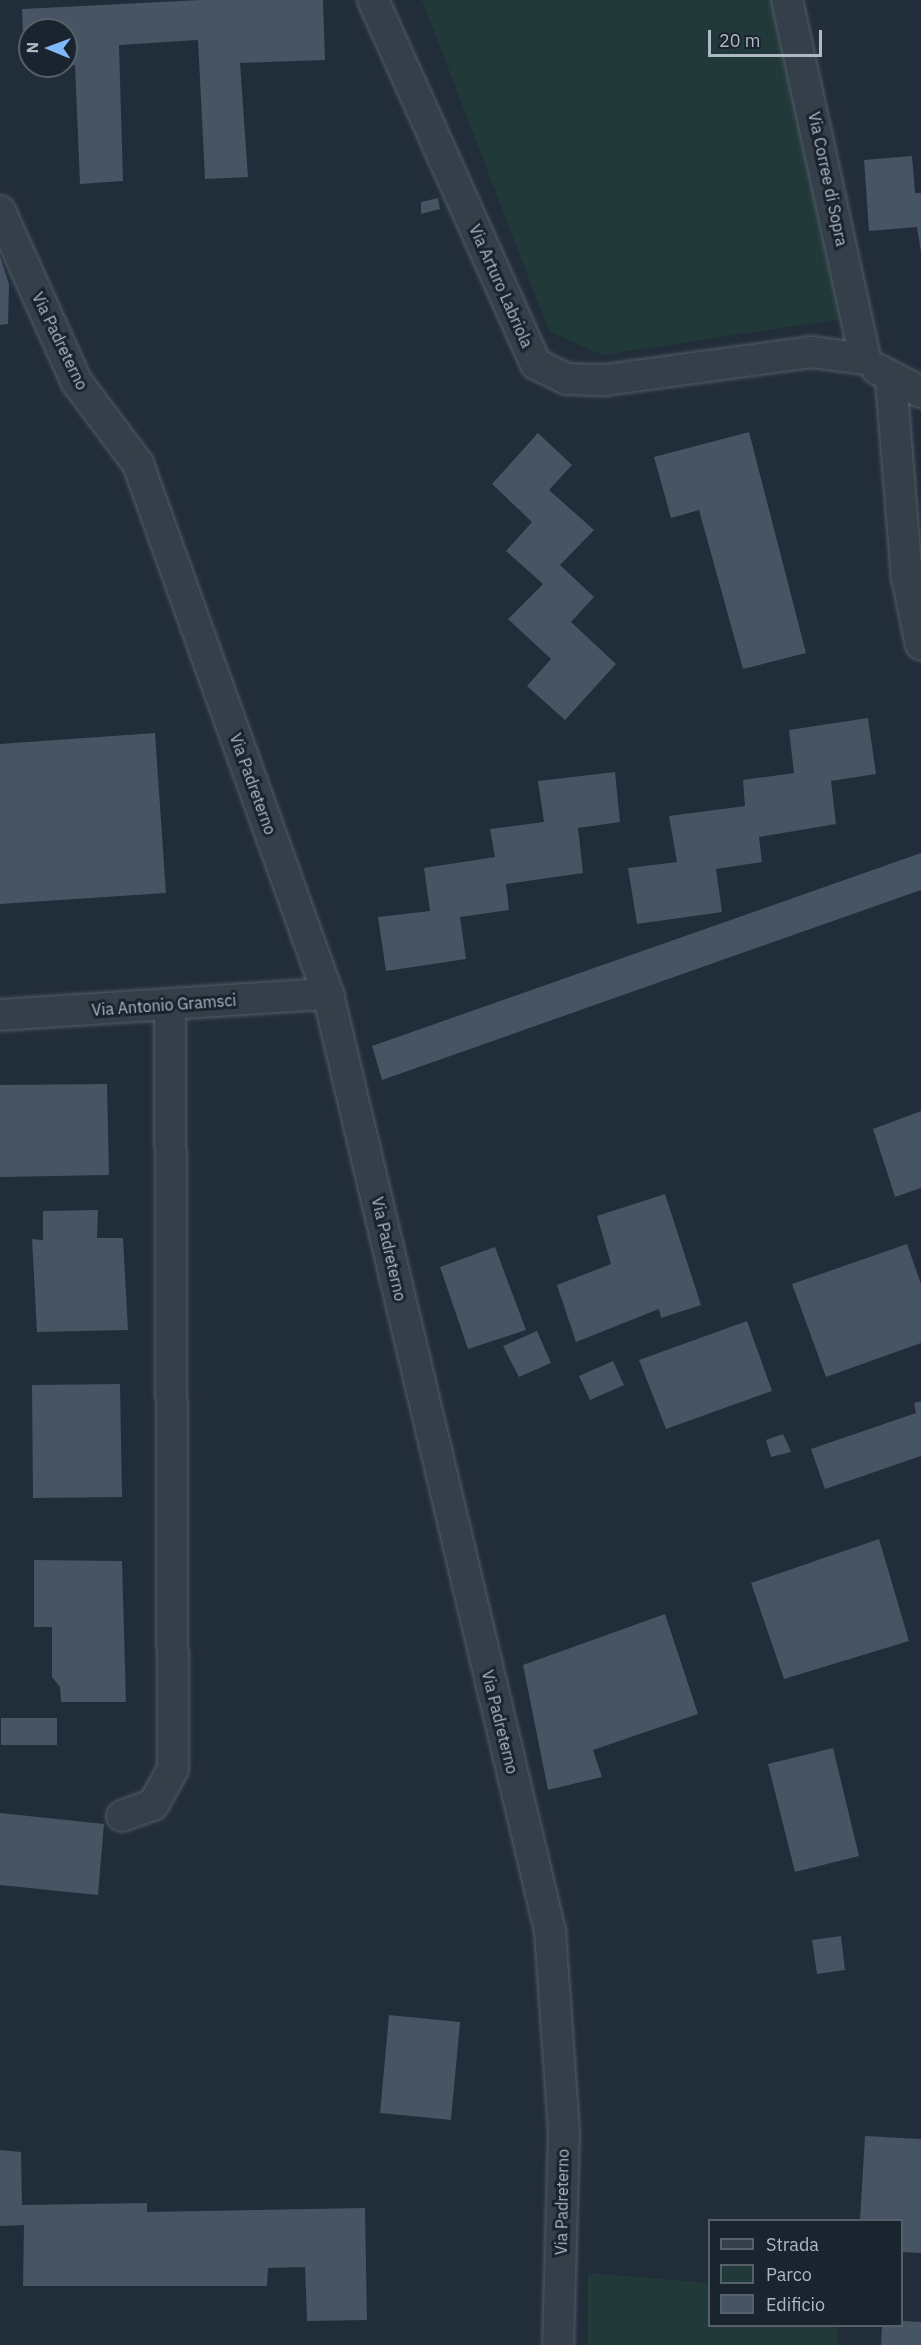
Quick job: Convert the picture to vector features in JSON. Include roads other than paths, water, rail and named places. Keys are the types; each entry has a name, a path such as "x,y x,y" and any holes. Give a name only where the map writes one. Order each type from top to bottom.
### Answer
{"street":[{"name":"Via Arturo Labriola","path":"373,0 536,364 567,380 605,380 811,352 865,359"},
{"name":"Via Corree di Sopra","path":"787,0 865,359"},
{"name":"Via Padreterno","path":"0,211 76,381 138,464 328,994 550,1931 564,2133 558,2345"},
{"path":"865,359 891,380 921,392"},
{"path":"891,380 907,577 921,645"},
{"name":"Via Antonio Gramsci","path":"0,1015 170,1006 328,994"},
{"path":"122,1816 153,1805 173,1769 170,1006"}]}
